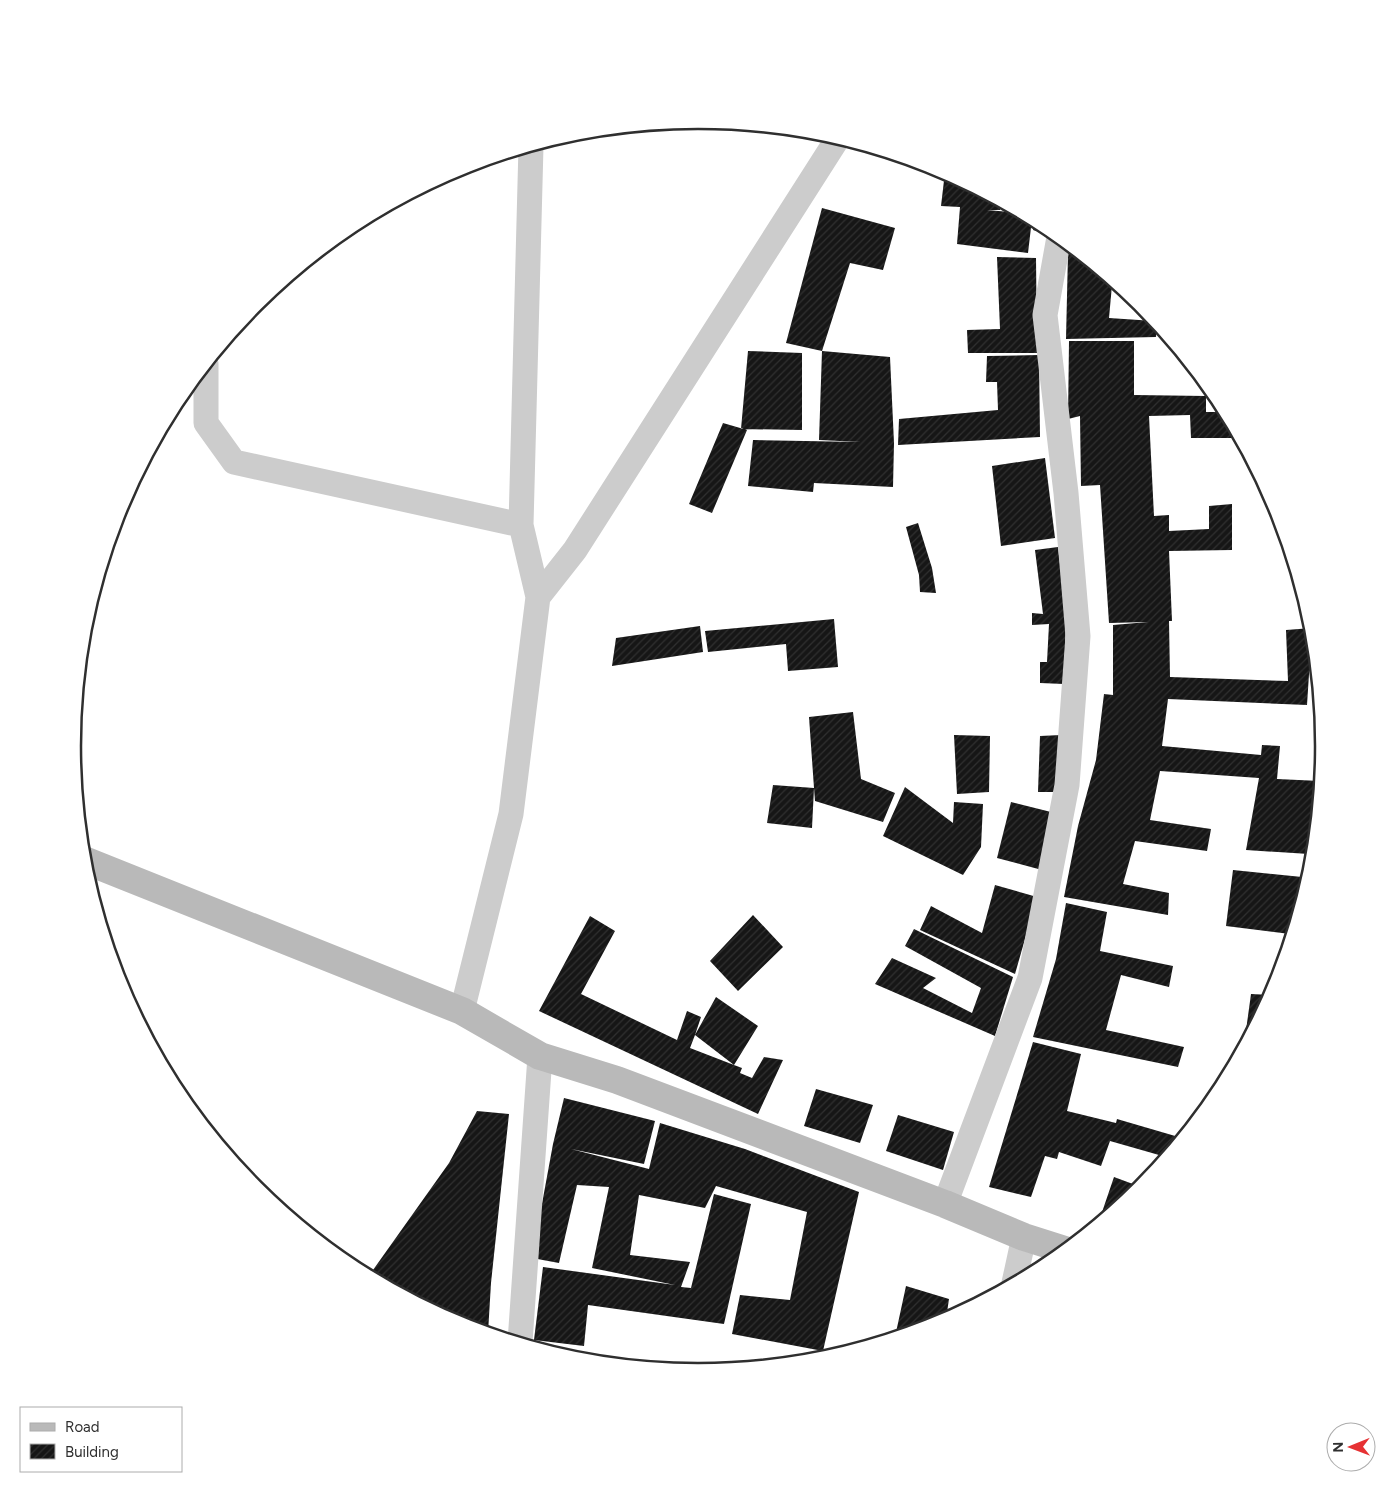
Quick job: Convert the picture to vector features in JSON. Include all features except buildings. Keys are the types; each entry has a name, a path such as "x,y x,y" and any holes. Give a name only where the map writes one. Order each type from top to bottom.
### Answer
{"street":[{"path":"538,597 576,550 834,145"},
{"path":"462,1011 511,814 538,597 521,524 531,152"},
{"path":"945,1204 1030,978 1067,785 1078,636 1066,494 1045,315 1057,245"},
{"path":"206,375 206,423 234,462 521,524"},
{"path":"93,863 462,1011 540,1056 617,1080 945,1204 1024,1237 1057,1247"},
{"path":"520,1336 540,1056"},
{"path":"1016,1274 1024,1237"}]}
